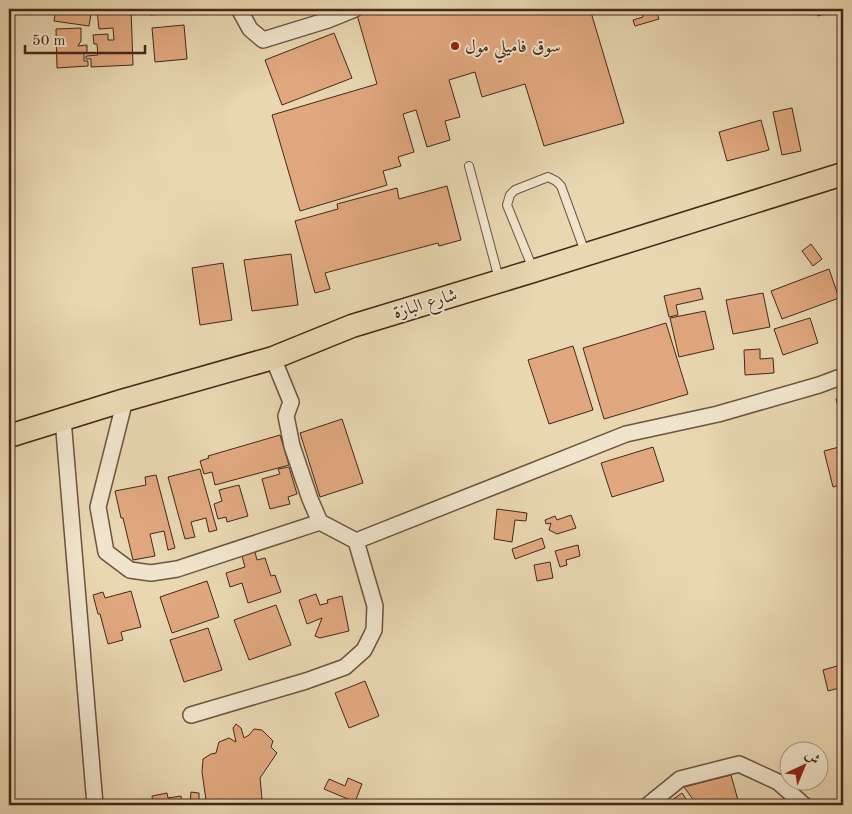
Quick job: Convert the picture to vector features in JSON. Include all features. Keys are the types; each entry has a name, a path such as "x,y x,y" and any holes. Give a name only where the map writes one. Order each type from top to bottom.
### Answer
{"main road":[{"name":"شارع البازة","path":"9,436 125,400 273,358 352,326 843,174"}],"street":[{"path":"239,9 250,29 263,40 349,10"},
{"path":"191,715 345,667 364,650 374,630 375,606 356,540 320,522 292,446 286,416 291,402 273,358"},
{"path":"356,540 626,434 718,414 819,385 843,376"},
{"path":"125,400 98,507 106,552 130,570 151,573 177,569 320,522"},
{"path":"63,419 95,805"},
{"path":"648,805 680,779 739,764 778,782 804,805"}],"lane":[{"path":"469,166 499,281"},
{"path":"534,271 507,205 510,195 515,190 548,177 561,186 586,255"}],"building":[{"path":"56,9 92,9 89,26 54,21"},
{"path":"131,9 133,65 91,67 91,59 86,59 86,56 98,55 97,44 94,44 93,35 108,34 108,40 114,40 113,28 99,29 97,10"},
{"path":"150,9 179,9 179,13 150,15"},
{"path":"377,9 590,9 624,123 544,146 525,84 482,97 475,72 449,80 460,117 445,121 450,140 427,147 416,110 403,114 414,152 398,157 401,166 383,171 387,185 300,211 272,115 377,84 357,15"},
{"path":"641,9 655,9 659,19 635,26 633,20 643,17"},
{"path":"815,9 838,9 818,16"},
{"path":"184,25 187,59 155,62 152,28"},
{"path":"81,28 81,41 78,46 87,45 84,61 88,61 88,66 57,68 56,29"},
{"path":"334,33 352,78 282,105 265,60"},
{"path":"792,108 801,151 782,155 773,112"},
{"path":"761,120 769,150 727,161 719,132"},
{"path":"447,186 461,240 439,246 438,243 325,273 330,289 315,293 295,221 338,209 337,204 397,188 399,199"},
{"path":"811,244 822,259 813,266 802,251"},
{"path":"291,254 298,305 252,311 244,260"},
{"path":"223,263 232,320 200,325 192,268"},
{"path":"829,269 839,298 782,319 771,291"},
{"path":"700,288 703,299 676,305 678,315 669,317 664,296"},
{"path":"763,293 770,327 733,334 726,300"},
{"path":"705,311 714,349 679,357 670,318"},
{"path":"810,318 818,343 783,355 774,329"},
{"path":"666,323 688,394 604,419 583,348"},
{"path":"573,346 593,410 549,424 528,360"},
{"path":"760,349 760,359 773,358 774,373 745,375 744,350"},
{"path":"843,397 843,422 836,399"},
{"path":"342,419 363,483 320,497 300,433"},
{"path":"280,435 289,465 215,485 212,472 204,474 200,461 209,458 208,456"},
{"path":"843,446 843,484 833,487 824,451"},
{"path":"653,447 664,481 612,497 601,463"},
{"path":"289,467 297,494 288,497 290,504 270,509 262,479 280,474 278,469"},
{"path":"200,469 217,530 209,532 206,518 191,522 195,537 185,539 168,477"},
{"path":"156,475 175,548 168,550 164,531 150,534 155,556 133,560 115,491 146,485 145,477"},
{"path":"239,485 248,516 227,522 226,517 218,519 214,504 222,501 219,490"},
{"path":"497,509 527,513 526,521 515,520 512,542 494,539"},
{"path":"571,515 576,528 557,534 549,530 551,523 546,524 545,520 555,516 557,520"},
{"path":"542,538 545,548 515,559 512,549"},
{"path":"578,545 580,556 566,560 567,565 560,567 555,551"},
{"path":"255,552 257,560 265,558 271,576 275,575 281,592 248,603 242,583 230,587 226,573 245,567 242,556"},
{"path":"550,562 553,578 537,581 534,565"},
{"path":"207,581 219,617 172,633 160,597"},
{"path":"131,591 141,627 121,632 123,640 108,644 93,595 103,592 105,598"},
{"path":"316,594 320,605 328,603 327,600 342,596 349,631 320,638 315,636 322,618 307,624 299,600"},
{"path":"276,605 291,645 249,660 234,620"},
{"path":"208,628 222,670 184,682 170,640"},
{"path":"837,666 839,671 843,670 843,687 828,691 823,670"},
{"path":"365,681 379,716 349,728 335,693"},
{"path":"236,724 241,728 244,738 254,729 262,730 273,741 271,747 277,753 260,778 262,799 229,805 216,805 215,800 206,800 202,772 203,759 216,753 219,742 229,738 236,742 233,728"},
{"path":"731,775 739,804 697,805 684,787"},
{"path":"348,778 362,784 355,802 324,789 329,779 345,786"},
{"path":"191,792 199,793 199,805 190,805"},
{"path":"167,793 168,798 181,796 182,805 153,805 152,796"},
{"path":"682,793 690,805 665,805"}],"place":[{"name":"سوق فاميلي مول","path":"455,46"}]}
